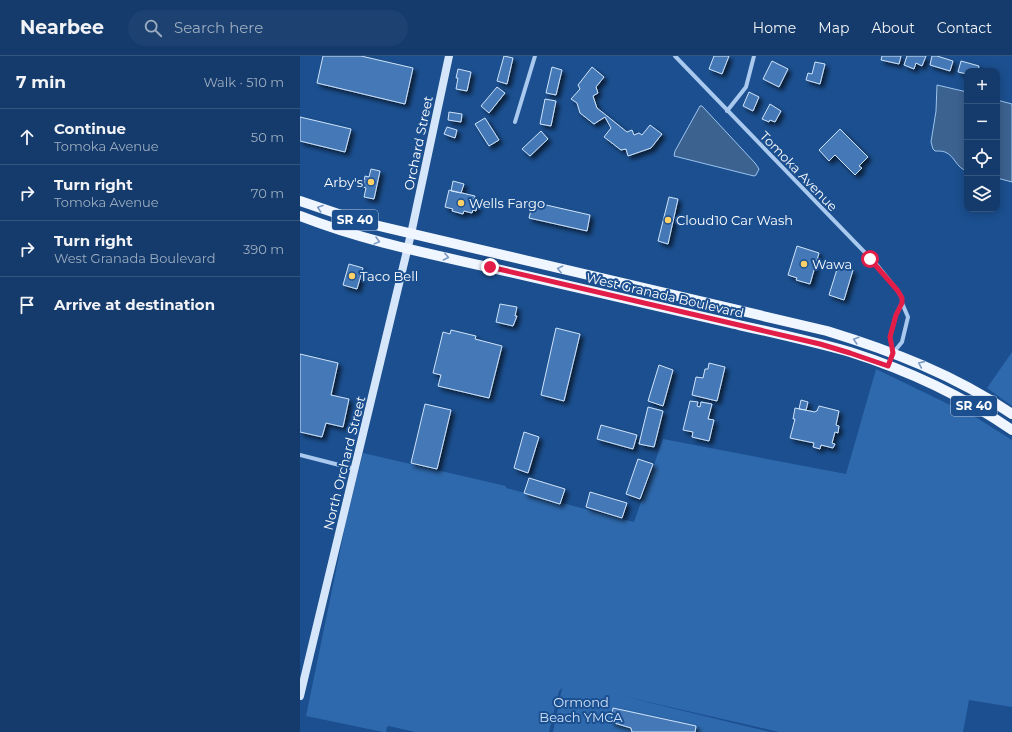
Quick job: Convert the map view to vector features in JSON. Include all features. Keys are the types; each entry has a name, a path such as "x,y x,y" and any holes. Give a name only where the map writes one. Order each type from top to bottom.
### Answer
{"main road":[{"name":"West Granada Boulevard","path":"300,201 362,222 827,331 893,353 949,377 978,392 1012,414"},
{"name":"West Granada Boulevard","path":"300,216 336,229 408,248 820,344 850,353 888,366 943,390 974,406 1012,430"}],"street":[{"name":"Orchard Street","path":"411,234 449,56"},
{"path":"515,122 535,56"},
{"name":"Tomoka Avenue","path":"674,56 877,265 898,291 902,298 902,303 908,317 902,342 893,353 888,366"},
{"path":"727,111 746,87 754,56"},
{"name":"North Orchard Street","path":"300,696 411,234"},
{"path":"622,298 625,284"},
{"name":"Tomoka Avenue","path":"893,353 890,337 896,315 902,303"},
{"path":"300,455 355,469"}],"green space":[{"path":"1012,352 1012,406 987,388"},
{"path":"876,369 977,418 1012,440 1012,707 969,700 963,732 779,732 622,696 770,732 553,732 562,688 559,691 549,732 415,732 389,726 387,727 386,732 383,732 306,716 346,522 363,453 506,486 506,488 634,522 663,439 846,474"}],"shaded area":[{"path":"937,85 964,91 964,170 945,152 935,151 933,149 931,142 936,111"},
{"path":"1000,101 1012,104 1012,182 1000,179"},
{"path":"700,106 702,106 755,163 759,169 756,175 754,176 674,156 675,151"}],"building":[{"path":"323,56 361,56 413,68 405,104 317,83"},
{"path":"504,56 513,58 507,84 497,81"},
{"path":"714,56 729,56 722,74 709,69"},
{"path":"882,56 901,56 899,64 881,60"},
{"path":"907,56 926,56 922,66 916,63 914,69 904,65"},
{"path":"932,56 953,61 950,71 930,65"},
{"path":"772,61 788,69 779,87 763,79"},
{"path":"961,61 979,66 979,68 964,68 964,73 958,72"},
{"path":"815,62 825,64 820,84 806,80 808,73 812,74"},
{"path":"552,67 562,70 556,95 546,93"},
{"path":"592,67 604,77 596,87 598,93 593,96 597,108 627,132 632,130 634,135 639,133 642,135 650,125 662,134 651,148 628,156 626,149 621,150 604,137 611,128 605,117 594,124 580,113 577,103 571,99 580,89 578,85"},
{"path":"458,69 471,72 467,91 456,89"},
{"path":"497,87 505,93 489,113 481,106"},
{"path":"749,92 759,97 753,111 743,106"},
{"path":"545,99 556,101 551,126 540,124"},
{"path":"770,104 781,111 775,122 770,120 769,122 762,119"},
{"path":"449,112 462,114 461,122 448,120"},
{"path":"300,117 351,129 345,152 300,141"},
{"path":"485,118 499,140 489,146 475,124"},
{"path":"447,127 457,130 455,138 444,134"},
{"path":"840,129 868,157 859,166 862,168 855,175 835,155 829,161 819,150"},
{"path":"541,131 548,139 530,156 522,149"},
{"name":"Arby's","path":"371,169 380,171 374,199 364,197 366,188 363,187 365,176 369,177"},
{"path":"453,181 464,184 461,193 451,191"},
{"name":"Wells Fargo","path":"449,190 475,196 474,199 478,200 476,211 473,210 472,213 464,211 463,214 445,207"},
{"name":"Cloud10 Car Wash","path":"669,197 678,199 668,244 658,241"},
{"path":"533,202 590,215 587,231 529,218"},
{"name":"Wawa","path":"797,246 819,253 810,284 796,280 797,278 788,275"},
{"path":"349,264 363,268 357,289 343,285"},
{"path":"838,266 853,270 844,300 829,295"},
{"path":"500,304 517,307 515,316 517,316 513,326 496,322"},
{"path":"556,328 580,334 564,401 541,395"},
{"path":"451,330 476,336 475,339 502,346 489,398 438,386 441,375 433,373 443,332 450,334"},
{"path":"300,354 338,363 331,395 349,399 343,427 326,423 322,437 300,432"},
{"path":"709,363 725,367 717,401 692,395 696,377 703,378 705,369 708,369"},
{"path":"659,365 673,370 663,406 648,401"},
{"path":"801,400 808,402 806,410 799,409"},
{"path":"690,401 698,402 697,406 700,407 701,402 712,404 708,419 714,420 709,441 692,437 693,432 683,430"},
{"path":"425,404 451,410 437,469 411,463"},
{"path":"819,406 839,411 836,425 839,426 838,433 835,432 832,443 835,444 833,448 821,445 820,449 813,447 814,443 790,438 795,419 793,419 795,408 815,412"},
{"path":"648,407 663,411 654,447 639,444"},
{"path":"601,425 637,435 633,449 597,439"},
{"path":"524,432 539,437 528,473 514,468"},
{"path":"638,459 653,464 640,499 626,494"},
{"path":"529,478 565,489 560,504 524,493"},
{"path":"590,492 627,503 622,518 586,507"},
{"name":"Ormond Beach YMCA","path":"613,708 696,726 695,732 632,732 631,728 611,722"}],"place":[{"name":"Arby's","path":"371,182"},
{"name":"Wells Fargo","path":"461,203"},
{"name":"Cloud10 Car Wash","path":"668,220"},
{"name":"Wawa","path":"804,264"},
{"name":"Taco Bell","path":"352,276"}],"route":[{"path":"490,267 820,344 888,366 893,353 890,337 896,315 902,303 902,298 877,265 870,259"}]}
